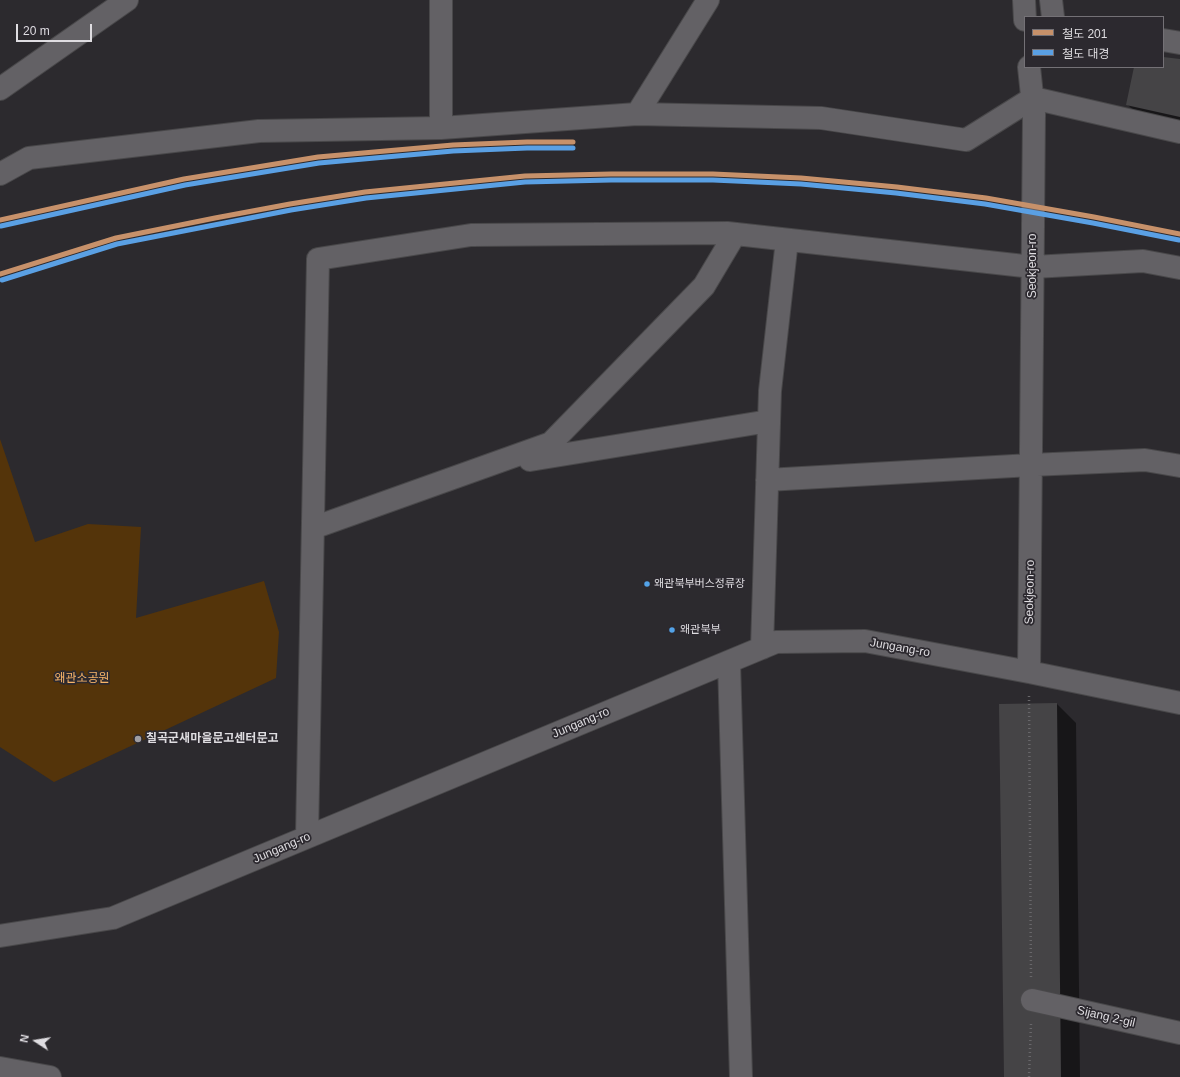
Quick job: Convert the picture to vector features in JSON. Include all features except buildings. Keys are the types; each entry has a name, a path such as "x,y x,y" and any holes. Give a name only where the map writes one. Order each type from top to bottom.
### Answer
{"street":[{"path":"0,89 126,0"},
{"path":"440,128 441,0"},
{"path":"637,114 708,0"},
{"path":"1024,0 1025,16"},
{"path":"1051,0 1053,16"},
{"path":"1164,40 1180,42"},
{"name":"Seokjeon-ro","path":"1029,68 1034,114 1029,672"},
{"path":"0,174 29,158 260,131 440,128 637,114 821,118 966,140 1032,98 1180,132"},
{"path":"306,837 318,259 471,234 735,234 1033,267 1142,260 1180,268"},
{"path":"313,528 551,443 704,286 735,234"},
{"path":"762,648 770,391 787,240"},
{"path":"477,469 769,420"},
{"path":"768,480 1145,460 1180,466"},
{"name":"Jungang-ro","path":"0,936 113,918 776,642 865,641 1029,672 1180,703"},
{"path":"729,662 741,1077"},
{"name":"Sijang 2-gil","path":"1032,1000 1180,1033"},
{"path":"0,1068 50,1077"}],"path":[{"path":"1029,672 1032,1000 1029,1077"}],"green space":[{"name":"왜관소공원","path":"0,439 35,542 88,524 141,527 136,618 264,581 279,632 276,678 54,782 0,747"}],"rail line":[{"name":"201","path":"0,220 184,179 318,157 453,145 573,142"},
{"name":"대경","path":"1,226 185,185 319,163 453,151 573,148"},
{"name":"201","path":"0,274 116,238 215,218 365,192 525,176 713,174 801,178 897,187 986,198 1180,234"},
{"name":"대경","path":"2,280 117,244 291,210 366,198 525,182 713,180 801,184 896,193 985,204 1179,240"}],"place":[{"name":"왜관북부버스정류장","path":"647,584"},
{"name":"왜관북부","path":"672,630"},
{"name":"칠곡군새마을문고센터문고","path":"138,739"}]}
